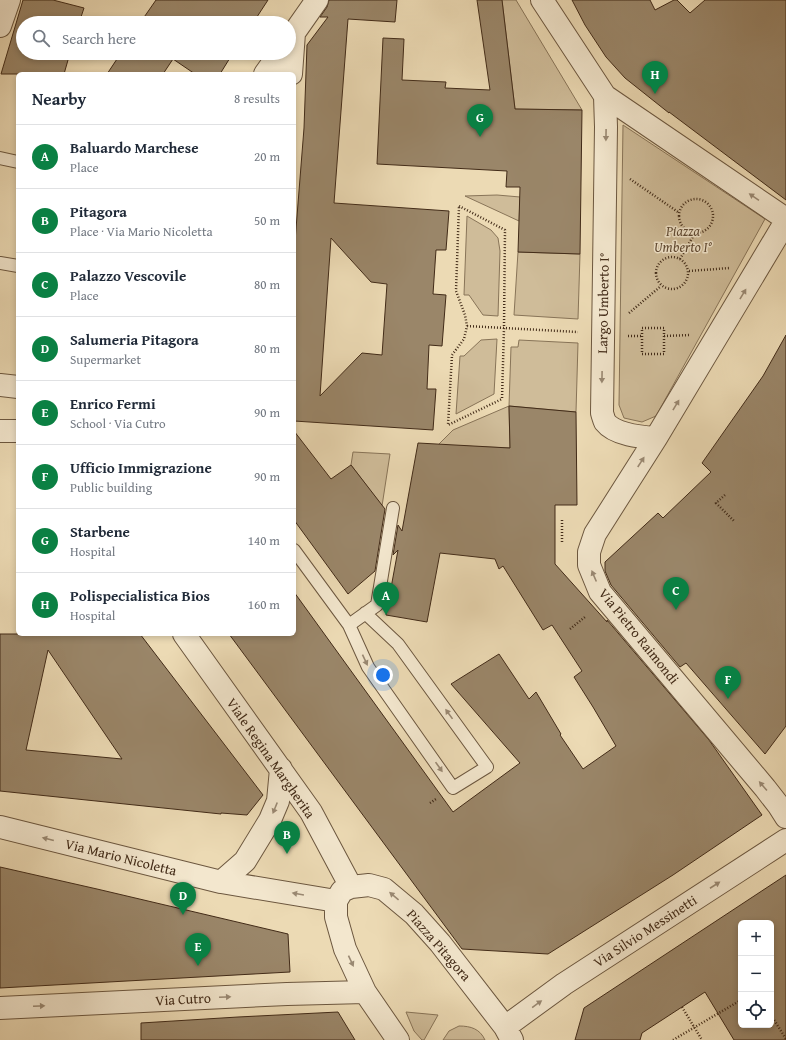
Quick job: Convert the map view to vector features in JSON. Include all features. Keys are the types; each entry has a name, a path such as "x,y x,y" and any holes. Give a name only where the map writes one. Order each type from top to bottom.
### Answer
{"street":[{"path":"0,26 9,0"},
{"path":"296,30 317,0"},
{"path":"542,0 605,96 786,220 656,438"},
{"path":"266,72 275,60"},
{"path":"291,60 291,72"},
{"name":"Largo Umberto I°","path":"605,96 606,127 602,413 606,422 613,429 642,438 656,438"},
{"path":"0,385 16,388"},
{"path":"0,430 16,431"},
{"name":"Via Pietro Raimondi","path":"656,438 594,534 589,552 589,565 600,592 779,806 786,817"},
{"name":"Viale Regina Margherita","path":"185,636 311,812 343,894"},
{"path":"221,882 245,861 270,820 278,801 281,770"},
{"name":"Via Mario Nicoletta","path":"0,827 221,882 343,894"},
{"name":"Via Silvio Messinetti","path":"509,1033 564,984 786,840"},
{"name":"Piazza Pitagora","path":"343,894 369,885 384,889 414,914 440,943 509,1033"},
{"path":"343,894 336,917 345,949 365,992 398,1040"},
{"name":"Via Cutro","path":"0,1008 287,994 365,992"}],"lane":[{"path":"0,158 16,162"},
{"path":"0,263 16,266"},
{"path":"349,625 376,605 394,508"},
{"path":"296,553 349,625 368,667 453,788 487,767 398,644 366,613"}],"path":[{"path":"629,178 678,212"},
{"path":"698,198 708,203 713,213 713,219 708,228 701,232 695,233 684,229 678,219 678,212 686,202 698,198"},
{"path":"459,206 505,230 504,328 502,399 448,425 452,355 464,339 467,326 465,315 456,291 459,206"},
{"path":"680,259 695,233"},
{"path":"674,257 680,259 686,265 688,271 687,281 678,289 666,289 661,286 656,277 658,264 668,258 674,257"},
{"path":"688,271 731,267"},
{"path":"626,316 661,286"},
{"path":"467,326 578,332"},
{"path":"642,328 664,328 664,336 664,354 642,354 642,328"},
{"path":"664,336 694,334"},
{"path":"627,336 642,336"},
{"path":"725,495 716,503 734,521"},
{"path":"562,520 562,544"},
{"path":"570,629 585,617"},
{"path":"673,1040 738,1002"},
{"path":"682,1007 702,1040"},
{"path":"774,1020 786,1039"}],"green space":[{"path":"502,0 516,0 582,110 515,109"},
{"name":"Piazza Umberto I°","path":"623,125 765,219 656,416 642,422 624,418 619,405"},
{"path":"497,195 520,197 519,221 465,196"},
{"path":"467,216 491,230 498,238 500,251 498,316 483,315 469,295 464,295"},
{"path":"518,252 580,254 578,319 514,315"},
{"path":"497,339 494,394 456,414 460,356 464,356 481,340"},
{"path":"519,340 578,343 576,412 509,406 511,347 518,347"},
{"path":"509,406 510,448 438,445 453,430"},
{"path":"353,452 390,454 382,506 351,465"},
{"path":"406,1012 438,1015 424,1040 422,1040 414,1031"},
{"path":"459,1026 475,1029 481,1033 485,1040 443,1040 449,1031"}],"building":[{"path":"23,0 53,0 84,8 81,16 18,16"},
{"path":"156,0 268,0 258,16 145,16"},
{"path":"329,0 397,0 395,22 348,19 334,203 449,211 446,250 436,250 433,294 446,295 442,346 429,345 427,389 436,389 433,430 296,421 296,229 304,128 307,45 328,17 320,17 327,7","holes":["331,238 371,282 387,284 382,355 362,353 320,396"]},
{"path":"477,0 502,0 515,109 582,110 580,254 518,252 520,187 506,187 507,171 377,164 383,38 404,39 402,80 446,82 445,88 490,90"},
{"path":"572,0 650,0 655,10 674,0 677,0 690,13 705,0 786,0 786,200 669,113 625,78 606,57 585,25"},
{"path":"16,24 16,60 68,60 65,72 16,72 16,74 1,74"},
{"path":"116,60 172,60 164,72 108,72"},
{"path":"174,60 229,60 221,72 192,72"},
{"path":"786,335 786,726 765,754 686,663 680,667 611,585 605,571 605,562 658,513 663,518 711,472 702,463 763,376"},
{"path":"509,406 576,412 577,505 555,505 555,564 607,622 607,620 709,740 762,815 673,875 548,954 462,949 230,636 296,636 296,595 453,812 520,763 451,684 499,654 529,699 536,692 561,734 560,735 583,769 616,746 574,677 582,671 552,625 543,630 503,566 499,569 495,559 440,553 427,622 386,615 398,550 393,555 398,525 402,531 418,443 510,448"},
{"path":"296,434 331,479 351,465 385,509 375,571 348,594 296,523"},
{"path":"0,634 16,634 16,636 142,636 263,795 247,815 221,814 0,791","holes":["48,650 122,759 26,750"]},
{"path":"0,867 288,934 290,972 0,988"},
{"path":"786,875 786,1040 734,1040 705,992 642,1033 640,1040 575,1040 584,1008"},
{"path":"338,1012 355,1040 141,1040 141,1023"}],"place":[{"name":"Polispecialistica Bios","path":"655,94"},
{"name":"Starbene","path":"480,137"},
{"name":"Palazzo Vescovile","path":"676,610"},
{"name":"Baluardo Marchese","path":"386,615"},
{"name":"Ufficio Immigrazione","path":"728,699"},
{"name":"Pitagora","path":"287,854"},
{"name":"Salumeria Pitagora","path":"183,915"},
{"name":"Enrico Fermi","path":"198,966"}]}
